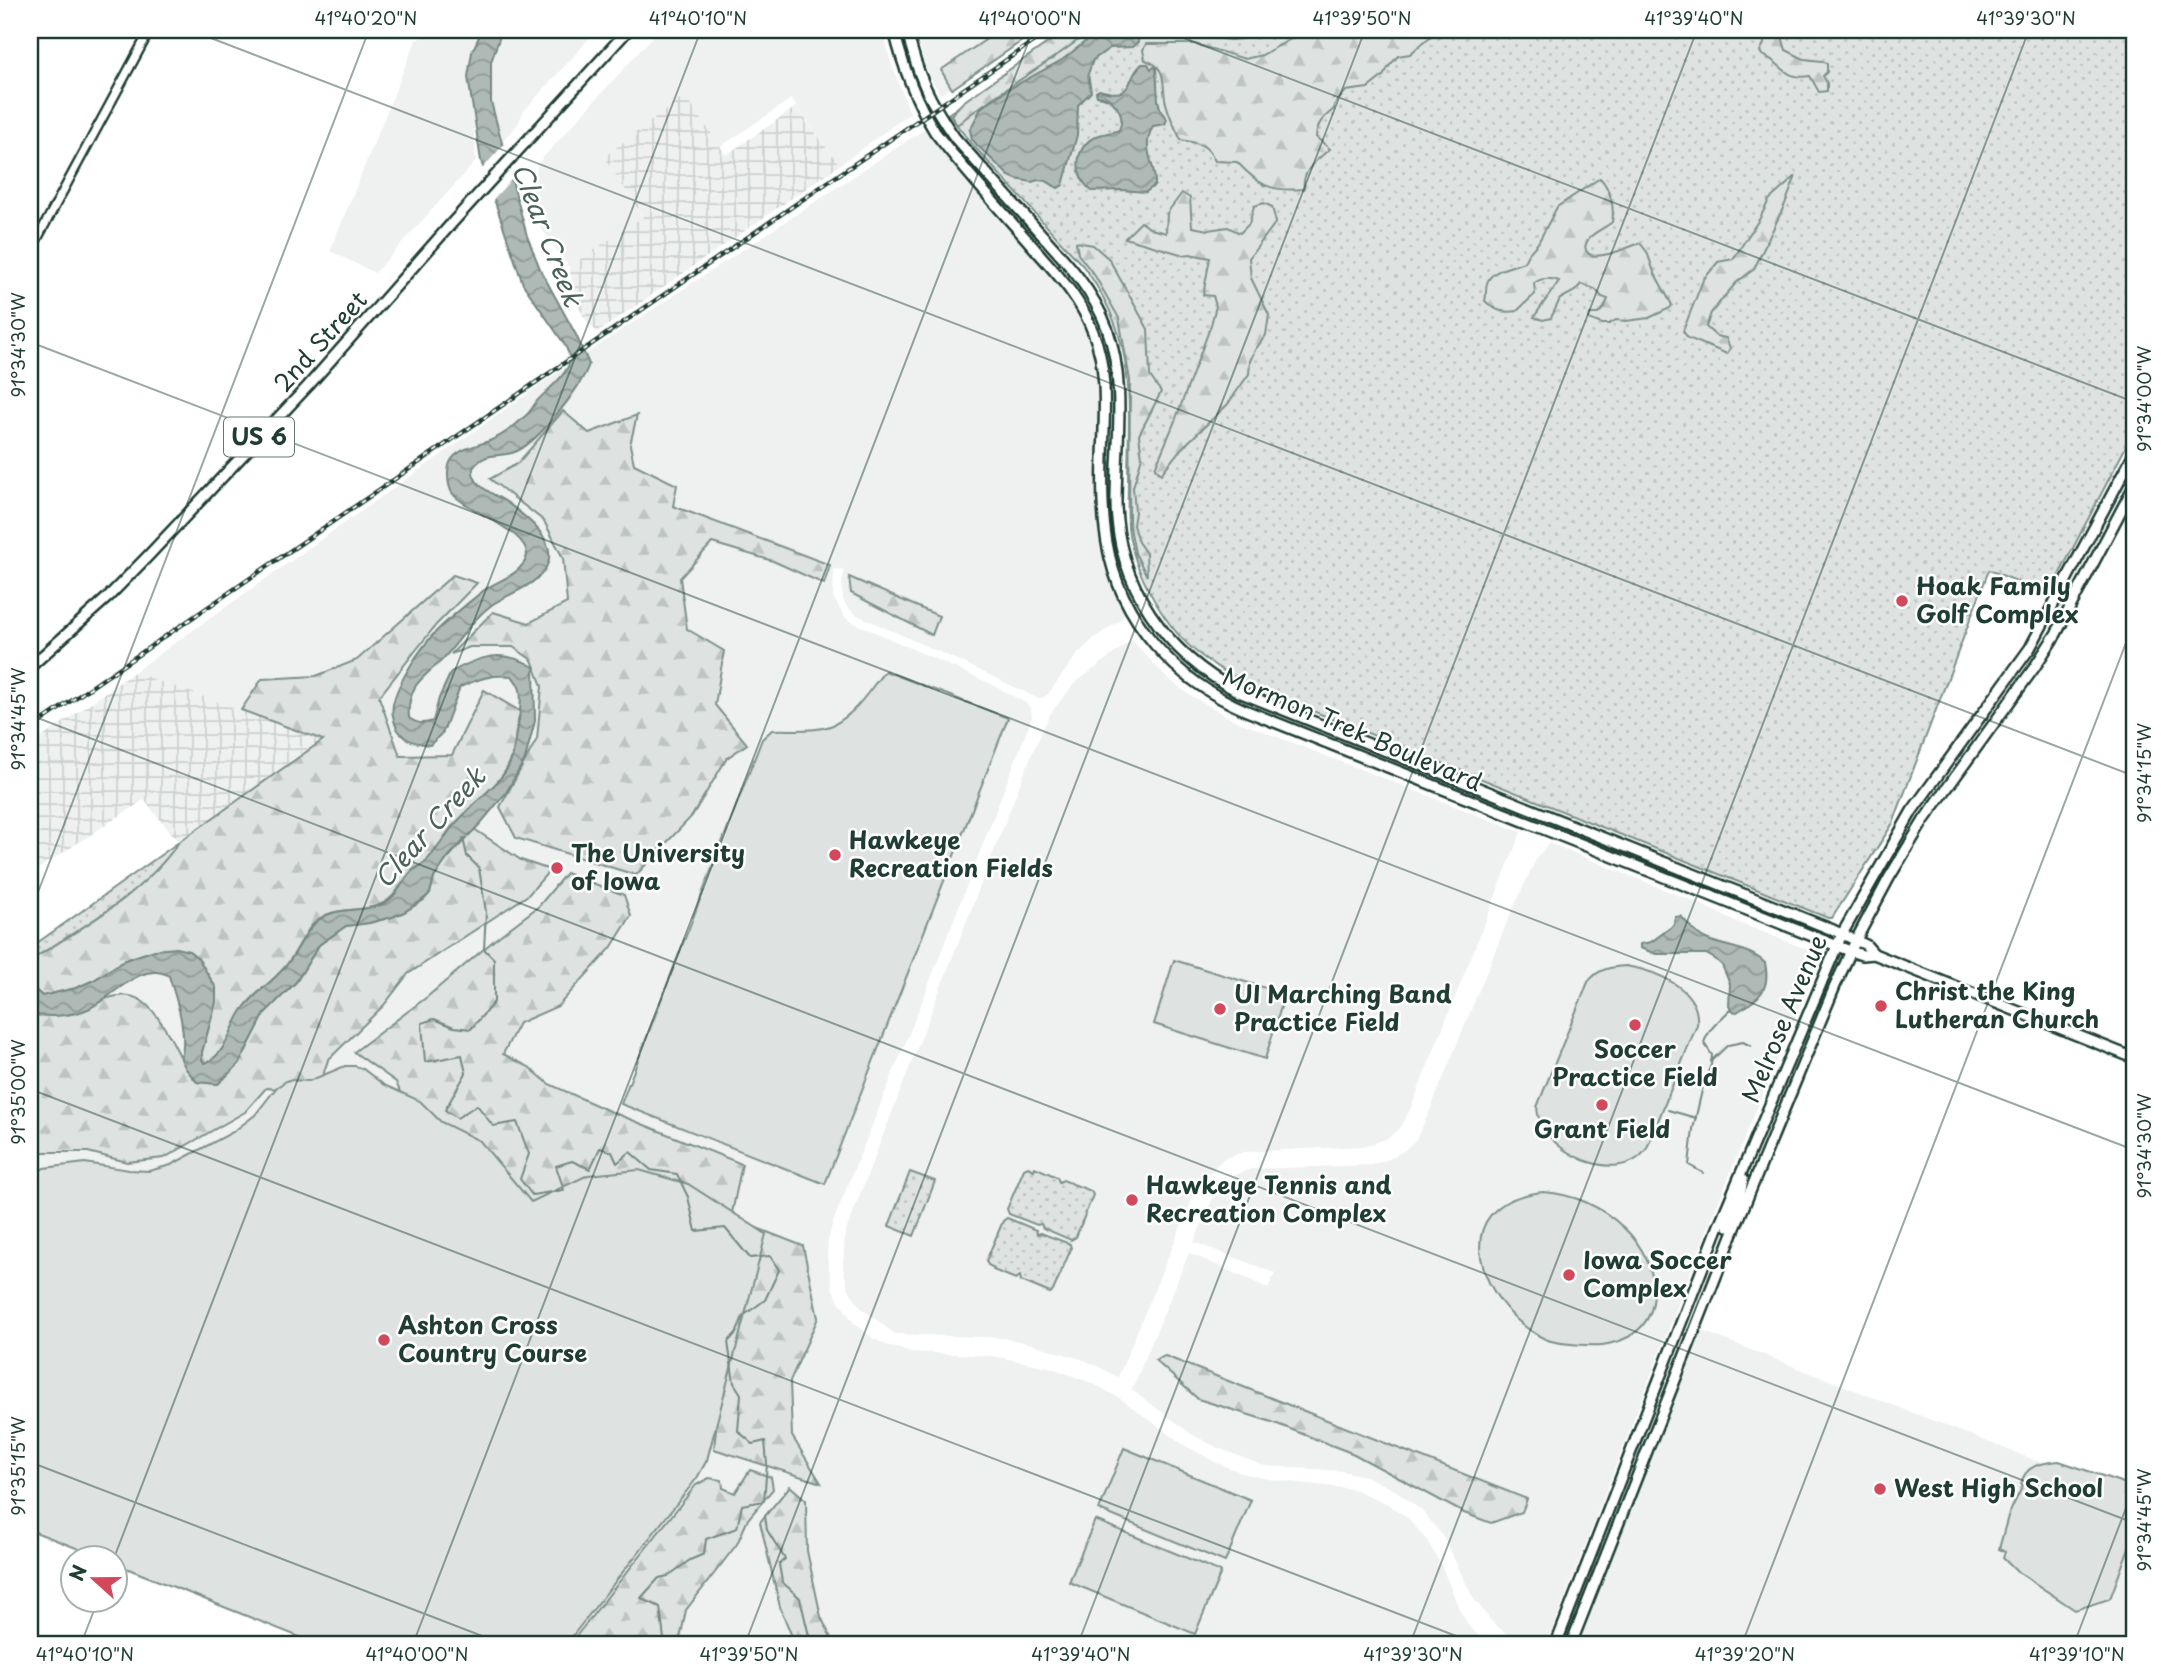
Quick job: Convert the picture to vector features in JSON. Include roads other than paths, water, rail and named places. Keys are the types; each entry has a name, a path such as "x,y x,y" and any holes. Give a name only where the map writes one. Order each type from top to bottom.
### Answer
{"main road":[{"name":"2nd Street","path":"30,667 108,597 155,549 308,386 628,30"},
{"name":"Mormon Trek Boulevard","path":"894,30 905,71 924,115 955,158 1066,284 1088,320 1100,351 1104,382 1102,506 1111,563 1132,615 1158,649 1183,673 1213,695 1247,712 1850,951 1862,955 1874,954"},
{"name":"Mormon Trek Boulevard","path":"907,30 920,78 955,138 1077,275 1097,305 1112,343 1118,379 1116,501 1120,542 1126,565 1145,607 1169,639 1206,673 1239,692 1842,934 1866,945 1874,954 2134,1058"},
{"name":"Melrose Avenue","path":"1556,1644 1744,1167 1836,945 1912,811 2030,648 2134,453"},
{"name":"Melrose Avenue","path":"1571,1644 1735,1228 1850,951 1924,820 2056,635 2134,486"},
{"path":"1728,1226 1740,1195 1744,1167"}],"street":[{"path":"30,252 150,30"}],"water":[{"path":"482,30 502,30 491,62 491,102 527,236 541,271 589,364 568,400 533,439 512,453 481,459 473,468 473,475 480,486 509,504 538,529 548,545 548,563 539,577 485,610 421,680 411,698 409,718 420,723 433,721 439,698 451,672 462,666 492,656 522,661 534,667 535,721 525,759 506,793 449,856 434,878 430,893 424,899 392,917 346,926 319,945 296,982 265,1013 239,1064 218,1084 197,1082 181,1059 182,1028 169,976 159,972 138,976 90,1008 61,1015 30,1014 30,985 42,996 76,988 125,960 155,950 176,948 189,951 198,958 216,988 216,1002 202,1052 202,1060 205,1063 218,1054 243,1009 284,968 314,924 330,914 374,907 388,901 411,872 431,856 455,824 498,781 512,757 521,696 519,686 512,676 485,678 460,687 443,732 430,745 406,738 398,730 393,716 399,686 431,637 470,601 516,571 525,561 527,551 522,542 453,494 448,477 451,461 461,452 494,439 514,426 561,377 570,360 565,345 523,284 481,161 468,77 472,52"},
{"path":"1100,30 1140,30 1138,42 1132,47 1110,48 1093,60 1088,74 1091,92 1078,105 1077,135 1063,185 1058,188 1046,181 1032,182 1009,176 972,139 970,130 981,108 1062,60"},
{"path":"1142,64 1148,64 1151,69 1156,68 1158,100 1167,119 1165,124 1153,126 1149,134 1148,149 1155,185 1146,192 1092,191 1081,178 1079,170 1078,162 1083,147 1100,135 1119,130 1121,124 1117,107 1108,99 1097,96 1096,92 1099,90 1119,93 1124,90"},
{"path":"1681,916 1702,937 1744,951 1765,963 1765,987 1752,1003 1737,1012 1732,1011 1729,1006 1730,984 1722,965 1706,954 1656,954 1640,948 1640,944 1651,942 1674,925 1675,917"}],"waterway":[{"path":"463,838 467,856 479,868 486,912 484,949 494,959 494,1002 471,1029 454,1027 434,1019 422,1023 425,1062 462,1055 466,1073 445,1110 457,1118 477,1105 493,1126 517,1122 529,1154 520,1179 532,1195 564,1190 556,1166 572,1161 590,1169 600,1148 612,1152 617,1163 630,1152 651,1170 677,1174 688,1197 696,1231 725,1228 750,1258 770,1256 779,1270 765,1300 743,1316 737,1332 728,1342 734,1383 741,1394 738,1431 753,1444 765,1441 767,1464 764,1501 742,1505 737,1528 706,1539 704,1554 690,1560 668,1576 659,1578 641,1598 660,1607 664,1639 659,1644"},
{"path":"1703,1173 1689,1165 1693,1129 1704,1082 1711,1065 1712,1055 1704,1043 1711,1029 1730,1010"},
{"path":"1711,1061 1728,1045 1743,1042 1751,1046"},
{"path":"1668,1110 1696,1118"},
{"path":"765,1516 767,1530 785,1559 779,1564 782,1582 800,1598 810,1640 808,1644"}],"railway":[{"path":"30,729 1050,30"}],"place":[{"name":"Hoak Family Golf Complex","path":"1902,601"},
{"name":"Hawkeye Recreation Fields","path":"835,855"},
{"name":"The University of Iowa","path":"557,868"},
{"name":"Christ the King Lutheran Church","path":"1881,1006"},
{"name":"UI Marching Band Practice Field","path":"1220,1009"},
{"name":"Soccer Practice Field","path":"1635,1025"},
{"name":"Grant Field","path":"1602,1105"},
{"name":"Hawkeye Tennis and Recreation Complex","path":"1132,1200"},
{"name":"Iowa Soccer Complex","path":"1569,1275"},
{"name":"Ashton Cross Country Course","path":"384,1340"},
{"name":"West High School","path":"1880,1489"}],"water label":[{"name":"Clear Creek","path":"547,235"},
{"name":"Clear Creek","path":"430,828"}]}
